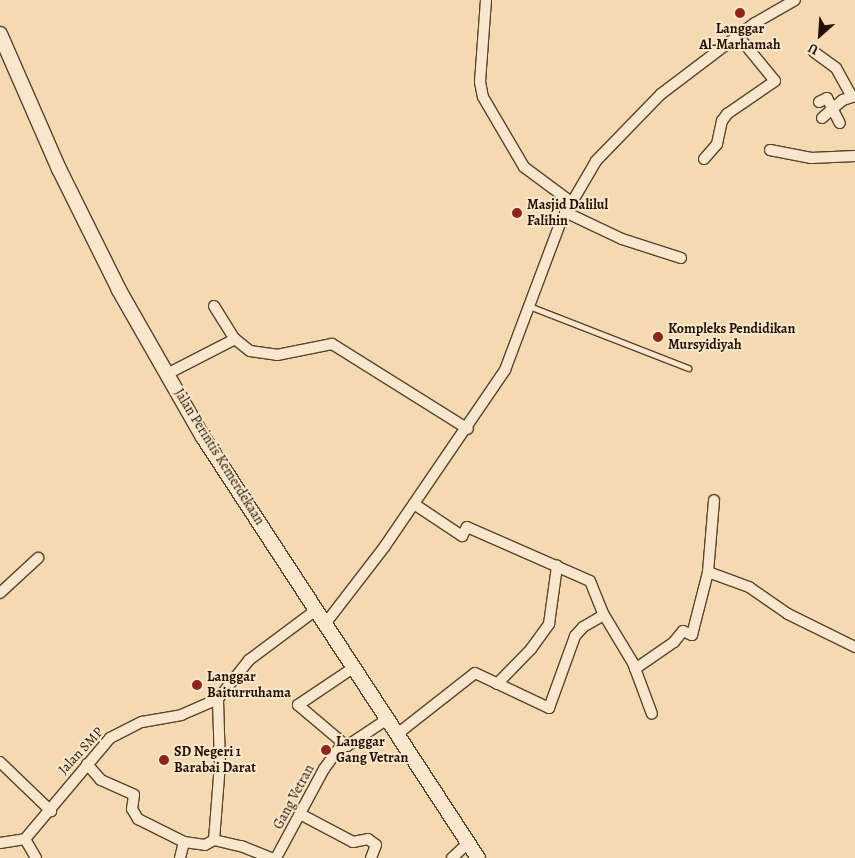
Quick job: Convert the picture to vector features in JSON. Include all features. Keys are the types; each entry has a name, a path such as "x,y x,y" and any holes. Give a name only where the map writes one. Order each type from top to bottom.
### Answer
{"main road":[{"name":"Jalan Perintis Kemerdekaan","path":"0,34 59,169 118,290 203,437 386,720 478,858"}],"street":[{"path":"486,0 480,82 483,96 524,167 570,201"},
{"path":"325,624 468,429 505,370 565,212 596,161 661,94 738,36 795,0"},
{"path":"704,160 717,144 722,121 728,114 775,81 738,36"},
{"path":"814,52 836,68 853,96 822,118"},
{"path":"819,102 827,98 840,123"},
{"path":"770,150 811,158 855,156"},
{"path":"565,212 622,239 682,258"},
{"path":"214,306 235,339 262,355 332,344 468,429"},
{"path":"167,374 235,339"},
{"path":"635,669 674,642 683,631 692,635 708,572 714,500"},
{"path":"414,504 462,536 468,527 590,581 604,616 635,669 652,714"},
{"path":"0,593 38,558"},
{"path":"497,684 531,649 549,624 557,566"},
{"path":"708,572 749,587 788,614 855,647"},
{"name":"Jalan SMP","path":"25,839 51,811 87,764 110,738 125,729 181,715 218,699 249,660 316,610"},
{"path":"396,735 472,674 477,674 549,708 575,636 583,628 604,616"},
{"path":"344,743 298,705 353,668"},
{"path":"214,840 220,764 218,699"},
{"name":"Gang Vetran","path":"184,842 205,845 214,840 279,857 324,769 344,743 347,746 386,720"},
{"path":"0,762 51,811"},
{"path":"87,764 101,780 134,795 132,809 138,819 184,842 180,858"},
{"path":"300,814 353,842 368,839 376,845 371,858"},
{"path":"0,843 25,839 36,858"},
{"path":"452,858 468,843"}],"lane":[{"path":"529,306 688,368"}],"place":[{"name":"Langgar Al-Marhamah","path":"740,13"},
{"name":"Masjid Dalilul Falihin","path":"517,213"},
{"name":"Kompleks Pendidikan Mursyidiyah","path":"658,337"},
{"name":"Langgar Baiturruhama","path":"197,685"},
{"name":"Langgar Gang Vetran","path":"326,750"},
{"name":"SD Negeri 1 Barabai Darat","path":"164,760"}]}
